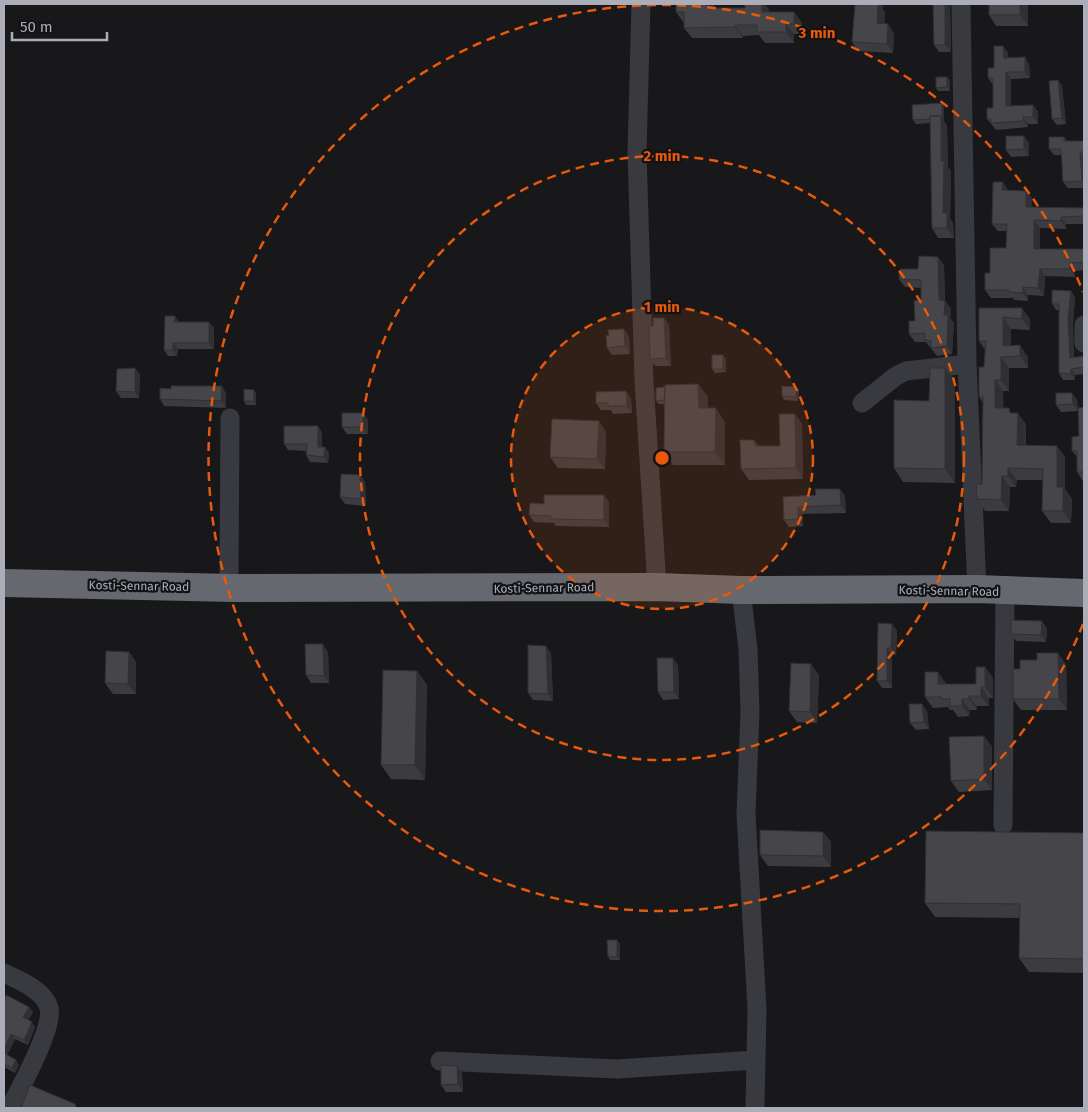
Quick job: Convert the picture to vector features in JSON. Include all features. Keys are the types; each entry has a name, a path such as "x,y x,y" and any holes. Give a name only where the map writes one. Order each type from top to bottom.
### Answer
{"highway":[{"name":"Kosti-Sennar Road","path":"4,583 234,588 657,587 741,590 977,589 1084,593"}],"street":[{"path":"641,4 637,152 643,361 657,587"},
{"path":"962,4 967,364 977,589"},
{"path":"1084,325 1084,343"},
{"path":"862,403 896,376 906,371 967,364"},
{"path":"230,418 229,575 234,588"},
{"path":"741,590 748,649 750,703 746,814 757,1008 755,1108"},
{"path":"1003,825 1005,591"},
{"path":"4,973 35,990 49,1007 49,1026 10,1099"},
{"path":"440,1061 617,1068 756,1060"}],"building":[{"path":"676,4 707,4 707,8 745,8 745,4 762,4 762,12 794,12 794,24 786,24 786,32 757,32 757,25 684,28 684,12 676,12"},
{"path":"878,4 877,23 888,24 887,44 852,42 855,5"},
{"path":"933,4 945,4 945,45 934,45"},
{"path":"989,4 1020,4 1020,15 989,15"},
{"path":"994,46 1003,46 1004,58 1025,57 1025,72 1006,72 1006,106 1033,105 1033,117 1023,117 1024,121 991,123 991,119 987,119 987,108 993,108 993,78 988,78 988,68 994,68"},
{"path":"936,77 947,77 947,87 936,88"},
{"path":"1058,80 1062,118 1052,119 1049,81"},
{"path":"942,103 942,118 941,116 930,116 930,119 913,120 912,105"},
{"path":"930,116 941,116 941,161 944,161 943,213 947,213 947,228 932,228"},
{"path":"1006,136 1024,136 1024,149 1006,150"},
{"path":"1049,137 1064,137 1064,141 1084,141 1084,152 1080,152 1082,181 1063,182 1061,149 1049,149"},
{"path":"993,182 1003,182 1002,190 1026,191 1026,207 1084,208 1084,216 1061,217 1061,221 1034,220 1034,249 1084,249 1084,262 1070,263 1070,269 1040,269 1038,288 1023,287 1023,293 1009,292 1009,290 985,290 985,273 990,273 990,248 1006,248 1007,224 992,224"},
{"path":"919,256 938,257 939,300 945,301 944,315 948,315 947,346 931,348 931,341 925,340 925,333 909,334 909,321 915,321 914,301 921,299 921,280 899,279 900,269 918,269"},
{"path":"1052,290 1071,291 1068,319 1070,358 1084,356 1084,367 1071,369 1071,374 1059,373 1059,304 1052,304"},
{"path":"979,308 1022,308 1022,319 1003,317 1003,346 1020,345 1020,356 1001,357 1001,380 995,380 995,408 1009,408 1010,413 1018,413 1017,445 1057,446 1057,487 1063,487 1063,511 1042,511 1043,469 1008,468 1008,476 1002,476 1001,500 977,499 976,484 982,484 983,397 979,397 979,367 984,367 986,341 979,341"},
{"path":"165,316 175,316 174,322 209,322 209,343 173,343 173,350 164,350"},
{"path":"653,318 664,318 666,358 650,359 649,326 653,326"},
{"path":"624,329 625,346 607,348 606,336 609,335 608,330"},
{"path":"712,355 723,355 723,369 712,369"},
{"path":"135,368 135,392 116,391 117,369"},
{"path":"930,368 945,368 945,469 894,468 894,400 929,401"},
{"path":"698,384 699,408 716,408 715,452 664,452 665,385"},
{"path":"171,386 222,386 221,401 160,399 160,388 171,389"},
{"path":"782,386 796,387 796,397 782,396"},
{"path":"665,387 664,400 656,401 656,388"},
{"path":"244,389 254,390 254,401 244,401"},
{"path":"626,391 627,406 608,406 608,403 596,403 596,392"},
{"path":"1056,393 1072,393 1073,404 1056,405"},
{"path":"1084,407 1084,472 1077,472 1077,451 1072,451 1072,437 1079,436 1078,408"},
{"path":"342,413 363,413 363,427 342,427"},
{"path":"779,414 795,414 796,468 741,469 740,440 754,440 755,446 780,446"},
{"path":"552,419 599,421 597,459 550,457"},
{"path":"284,426 318,426 318,447 325,447 324,457 306,455 307,444 284,444"},
{"path":"341,474 360,475 361,499 340,497"},
{"path":"815,489 840,489 841,505 798,507 798,519 784,520 783,497 816,495"},
{"path":"544,495 604,495 604,520 551,519 551,516 529,515 530,503 544,504"},
{"path":"1011,620 1042,621 1041,635 1011,634"},
{"path":"878,623 892,624 891,648 887,648 887,681 877,681"},
{"path":"305,644 323,644 324,676 306,675"},
{"path":"528,645 546,646 548,694 528,693"},
{"path":"106,651 129,652 128,684 105,683"},
{"path":"1037,653 1058,653 1059,699 1013,699 1013,669 1020,669 1020,660 1037,660"},
{"path":"657,658 673,658 674,692 658,692"},
{"path":"791,663 811,664 810,712 789,711"},
{"path":"976,667 985,667 985,687 981,687 981,696 969,696 969,699 962,699 962,706 950,706 950,699 942,699 942,697 925,697 925,672 938,672 938,684 976,684"},
{"path":"383,670 417,671 415,765 381,765"},
{"path":"909,704 922,704 924,722 910,723"},
{"path":"984,736 984,779 951,781 949,737"},
{"path":"760,830 823,832 823,856 760,855"},
{"path":"926,831 1084,833 1084,959 1019,958 1020,904 925,903"},
{"path":"607,940 617,940 617,957 608,957"},
{"path":"6,995 29,1007 23,1017 32,1022 24,1040 11,1034 4,1049 4,1002"},
{"path":"4,1053 16,1060 12,1068 4,1064"},
{"path":"441,1065 457,1066 458,1084 441,1085"},
{"path":"30,1085 75,1104 76,1108 21,1108"}]}
